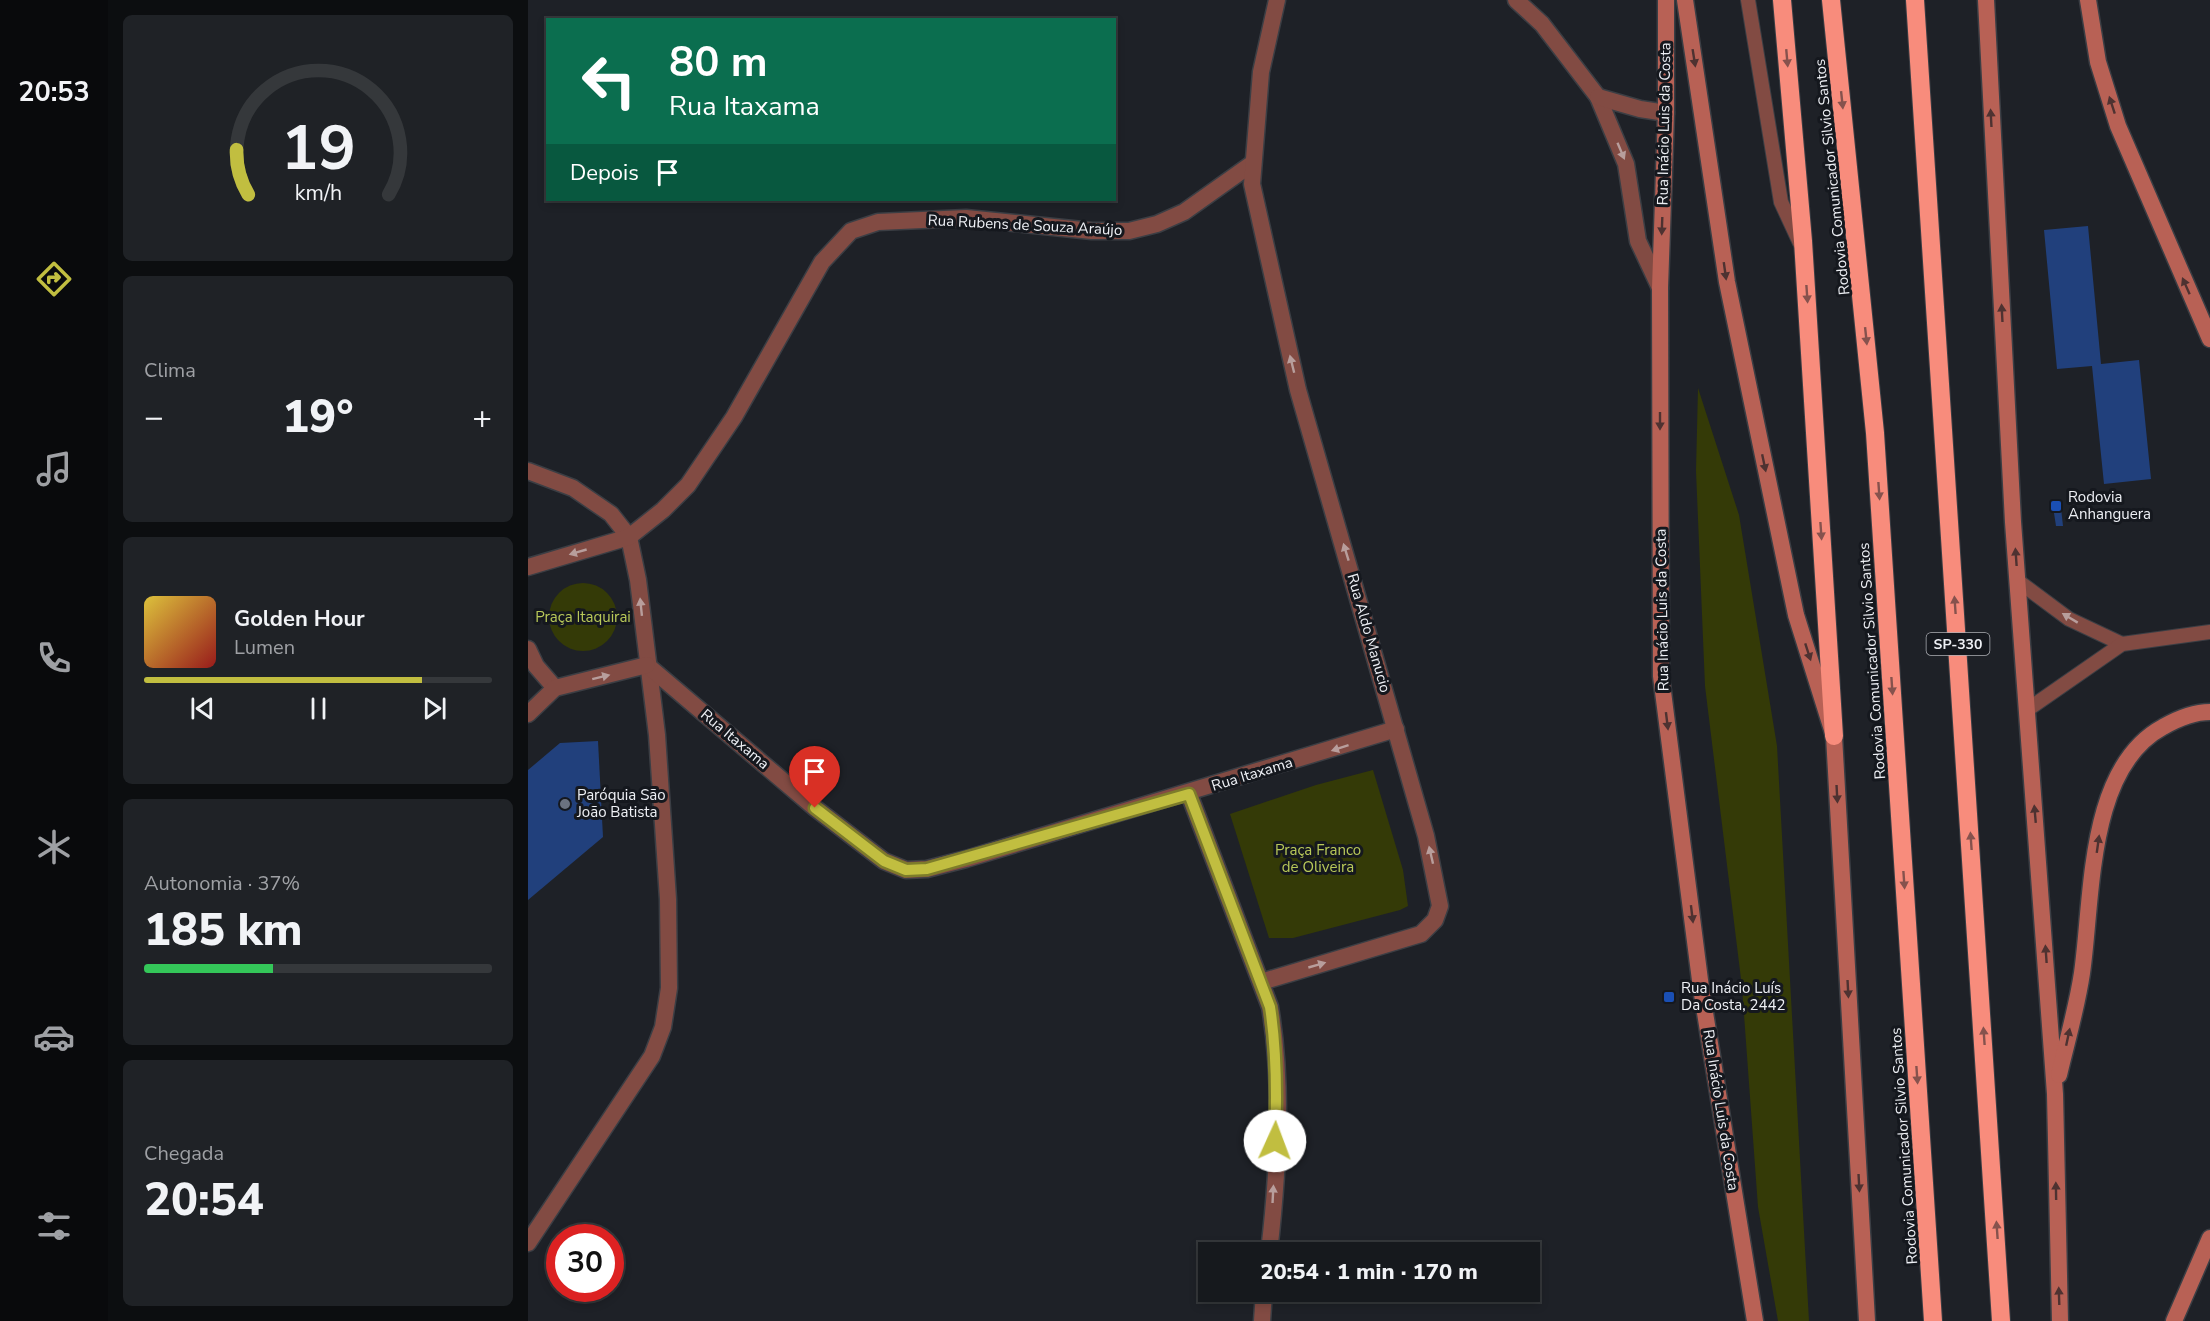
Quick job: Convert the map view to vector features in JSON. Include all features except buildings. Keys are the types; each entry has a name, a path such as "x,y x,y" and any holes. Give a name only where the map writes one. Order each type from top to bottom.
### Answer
{"highway":[{"path":"1782,0 1804,252 1834,735"},
{"name":"Rodovia Comunicador Silvio Santos","path":"1831,0 1875,433 1932,1314"},
{"name":"SP-330","path":"1915,0 2001,1321"}],"main road":[{"name":"Rua Inácio Luis da Costa","path":"1666,0 1666,112 1660,288 1661,676 1701,988 1755,1321"},
{"path":"1685,0 1732,305 1796,615 1834,735 1867,1321"},
{"path":"1986,0 2018,581 2055,1094 2057,1270 2060,1321"},
{"path":"2088,0 2098,62 2118,126 2210,339"},
{"path":"2055,1094 2081,975 2106,800 2119,769 2134,748 2155,731 2180,717 2210,712"},
{"path":"2174,1321 2210,1238"}],"street":[{"path":"1253,163 1261,72 1277,0"},
{"path":"1516,0 1542,24 1598,97 1626,164 1638,241 1660,288"},
{"path":"1598,97 1640,109 1666,112"},
{"name":"Rua Rubens de Souza Araújo","path":"629,537 663,510 688,485 734,417 822,262 851,231 878,222 966,218 1092,231 1129,231 1157,224 1184,212 1253,163"},
{"name":"Rua Aldo Manucio","path":"1253,163 1252,184 1298,390 1426,836 1440,906 1435,920 1421,934 1261,982"},
{"path":"528,471 573,488 611,514 629,537 638,579 658,743 670,963 663,1027 652,1056 528,1243"},
{"path":"528,567 629,537"},
{"path":"528,649 536,666 555,688"},
{"path":"528,714 555,688 647,665"},
{"name":"Rua Itaxama","path":"647,665 815,808 884,861 896,867 927,869 966,860 1189,794 1396,729"},
{"path":"1189,794 1261,982 1274,1035 1277,1078 1269,1242"},
{"path":"1262,1321 1263,1302"}],"lane":[{"path":"1748,0 1781,202 1804,252"},
{"path":"2018,581 2069,619 2122,645"},
{"path":"2027,710 2122,645 2210,632"}],"green space":[{"path":"1698,388 1739,515 1777,746 1809,1321 1778,1321 1758,1207 1742,987 1705,686 1696,471"},
{"name":"Praça Itaquirai","path":"583,583 596,586 607,593 614,604 617,617 614,630 607,641 596,648 583,651 570,648 559,641 552,630 549,617 552,604 559,593 570,586"},
{"name":"Praça Franco de Oliveira","path":"1373,770 1403,870 1408,906 1293,938 1269,938 1230,814 1316,785"}],"place":[{"name":"Rodovia Anhanguera","path":"2056,506"},
{"name":"Paróquia São João Batista","path":"565,804"},
{"name":"Rua Inácio Luís Da Costa, 2442","path":"1669,997"}],"route":[{"path":"815,808 884,861 906,870 927,869 966,860 1189,794 1221,872 1270,1007 1276,1044 1275,1141"}]}
